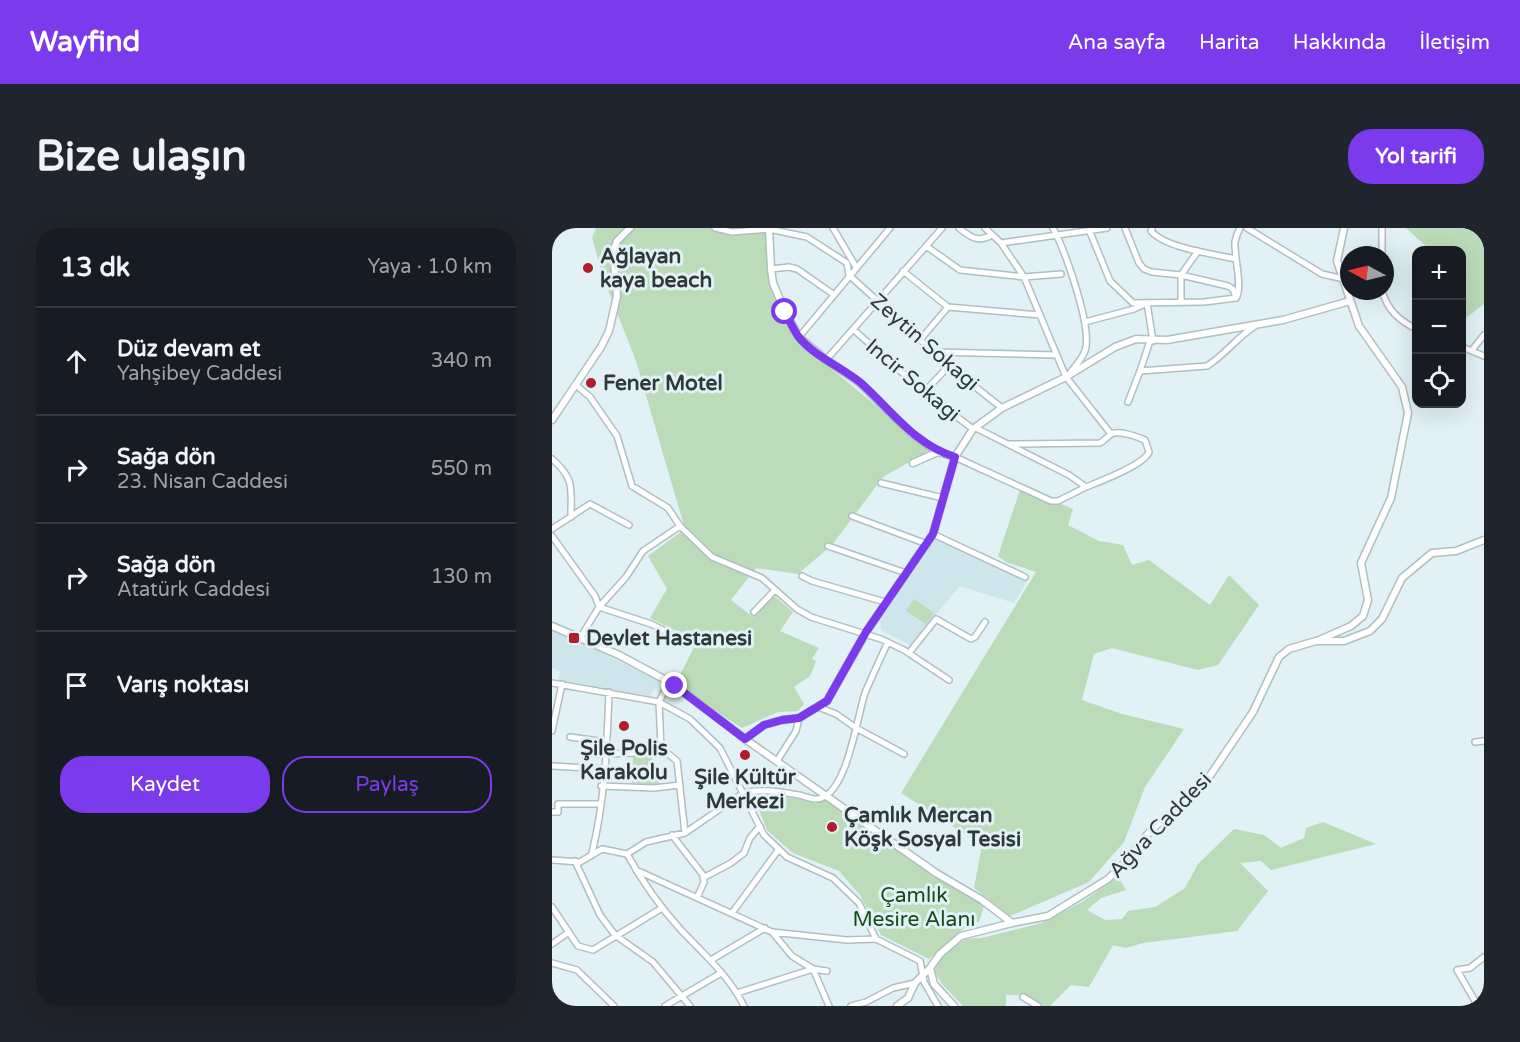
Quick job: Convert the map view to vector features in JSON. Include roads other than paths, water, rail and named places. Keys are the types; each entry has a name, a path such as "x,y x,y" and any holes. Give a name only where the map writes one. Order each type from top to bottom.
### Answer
{"street":[{"path":"552,420 609,331 617,296 613,251 617,241 630,228"},
{"name":"Zeytin Sokagi","path":"715,228 732,232 770,229 807,237 847,263 849,275 949,366 1002,408"},
{"path":"833,228 856,267"},
{"path":"799,337 890,228"},
{"path":"826,360 942,228"},
{"path":"959,228 972,238 983,240 988,232 995,228"},
{"path":"1053,228 1085,322 1086,350 1066,377"},
{"path":"1001,243 1107,228"},
{"path":"1125,228 1139,263 1144,269 1228,286 1233,289 1236,298"},
{"path":"1152,228 1151,231 1157,238 1198,251 1236,259"},
{"path":"1236,298 1239,291 1235,239 1240,228"},
{"path":"1247,228 1322,274 1340,278"},
{"path":"1340,246 1344,228"},
{"path":"1382,228 1382,246"},
{"path":"770,229 773,283 799,337 826,360 859,382 912,434 938,452 955,457 1051,501 1058,501 1138,463 1147,458 1149,452 1149,446 1145,440 1119,433 1111,434 1100,443 1009,444"},
{"path":"988,232 1001,243 1024,277 1066,377 1111,434"},
{"path":"1090,232 1110,281 1133,303 1236,298"},
{"path":"926,246 960,270 1024,277 1061,274"},
{"path":"1340,247 1337,261 1340,269"},
{"path":"1181,302 1181,275 1198,251"},
{"path":"771,269 789,267 797,269 833,294"},
{"path":"903,271 948,307 1040,315"},
{"path":"1386,300 1393,314 1402,322 1412,326"},
{"path":"745,739 764,725 799,718 827,701 885,602 933,534 955,457 975,429 1002,408 1066,377 1115,347 1136,339 1152,341 1283,320 1350,301 1359,326 1402,387 1408,413 1391,498 1361,563 1368,600 1363,616 1351,626 1316,642"},
{"path":"1085,322 1134,309 1147,303"},
{"path":"1128,402 1152,341 1147,303"},
{"path":"920,340 948,307"},
{"path":"1140,371 1208,366 1258,324"},
{"name":"Incir Sokagi","path":"854,330 924,392 975,429 1069,475 1086,487"},
{"path":"1472,350 1484,335"},
{"path":"1466,348 1484,356"},
{"path":"934,352 1056,355"},
{"path":"924,392 949,366"},
{"path":"576,385 590,398 616,436 632,486 662,504 673,514 680,526 712,557 762,578 797,609 811,616 866,632 888,642 949,680"},
{"path":"913,463 938,452"},
{"path":"552,459 564,469 570,479 571,517"},
{"path":"881,483 943,498"},
{"path":"552,529 590,504 629,525"},
{"path":"852,516 927,544"},
{"path":"580,638 599,607 626,577 643,551 680,526"},
{"path":"933,534 1025,577"},
{"path":"552,536 595,596 599,607"},
{"name":"Ağva Caddesi","path":"897,1006 908,998 915,982 930,968 940,954 961,936 1048,916 1108,879 1152,829 1201,789 1252,712 1279,657 1290,649 1316,642 1344,641 1370,631 1382,618 1402,578 1432,554 1456,551 1484,540"},
{"path":"828,546 906,573"},
{"path":"802,576 885,602"},
{"path":"754,612 774,591"},
{"path":"599,607 651,624 677,637"},
{"path":"909,653 936,619 971,639 985,622"},
{"path":"552,626 619,655 669,682 826,796 936,873 982,900 1012,923"},
{"path":"552,860 579,862 602,849 627,854 646,842 685,833 744,793 754,790 817,799 826,796 834,789 841,776 865,694 888,642"},
{"path":"669,682 659,702 661,748 677,761 685,833"},
{"path":"552,683 659,702 690,719 720,748 764,834 787,857 833,878 859,903 876,939"},
{"path":"552,731 562,684"},
{"path":"592,853 600,818 601,786 606,769 609,692"},
{"path":"818,706 904,754"},
{"path":"777,761 796,731 799,718"},
{"path":"570,737 606,742"},
{"path":"1475,742 1484,741"},
{"path":"607,754 666,752"},
{"path":"552,766 606,769"},
{"path":"601,786 654,788 680,785"},
{"path":"552,812 558,812 558,804 601,804"},
{"path":"703,878 744,853 750,838 760,826"},
{"path":"672,835 703,878 704,882 697,898"},
{"path":"732,914 779,849"},
{"path":"627,854 662,908 711,960 737,993 744,1006"},
{"path":"575,861 600,915 615,935 653,962 690,1006"},
{"path":"636,870 765,928 772,932 792,956 813,969 827,971"},
{"path":"552,907 578,946 593,950 662,908"},
{"path":"711,960 765,928"},
{"path":"552,944 569,932"},
{"path":"772,932 847,940 876,939 920,961 922,976 938,1006"},
{"path":"1478,1006 1458,970 1470,968 1484,957"},
{"path":"552,963 577,970 610,1005"},
{"path":"930,968 934,984 954,1006"},
{"path":"737,993 813,969"},
{"path":"813,969 830,1006"},
{"path":"665,1006 721,973"},
{"path":"851,1006 866,1002 893,988 915,982"},
{"path":"1023,997 1038,1006"}],"place":[{"name":"Ağlayan kaya beach","path":"588,268"},
{"name":"Fener Motel","path":"591,383"},
{"name":"Devlet Hastanesi","path":"574,638"},
{"name":"Şile Polis Karakolu","path":"624,726"},
{"name":"Şile Kültür Merkezi","path":"745,755"},
{"name":"Çamlık Mercan Köşk Sosyal Tesisi","path":"832,827"}],"park label":[{"name":"Çamlık Mesire Alanı","path":"914,907"}]}
